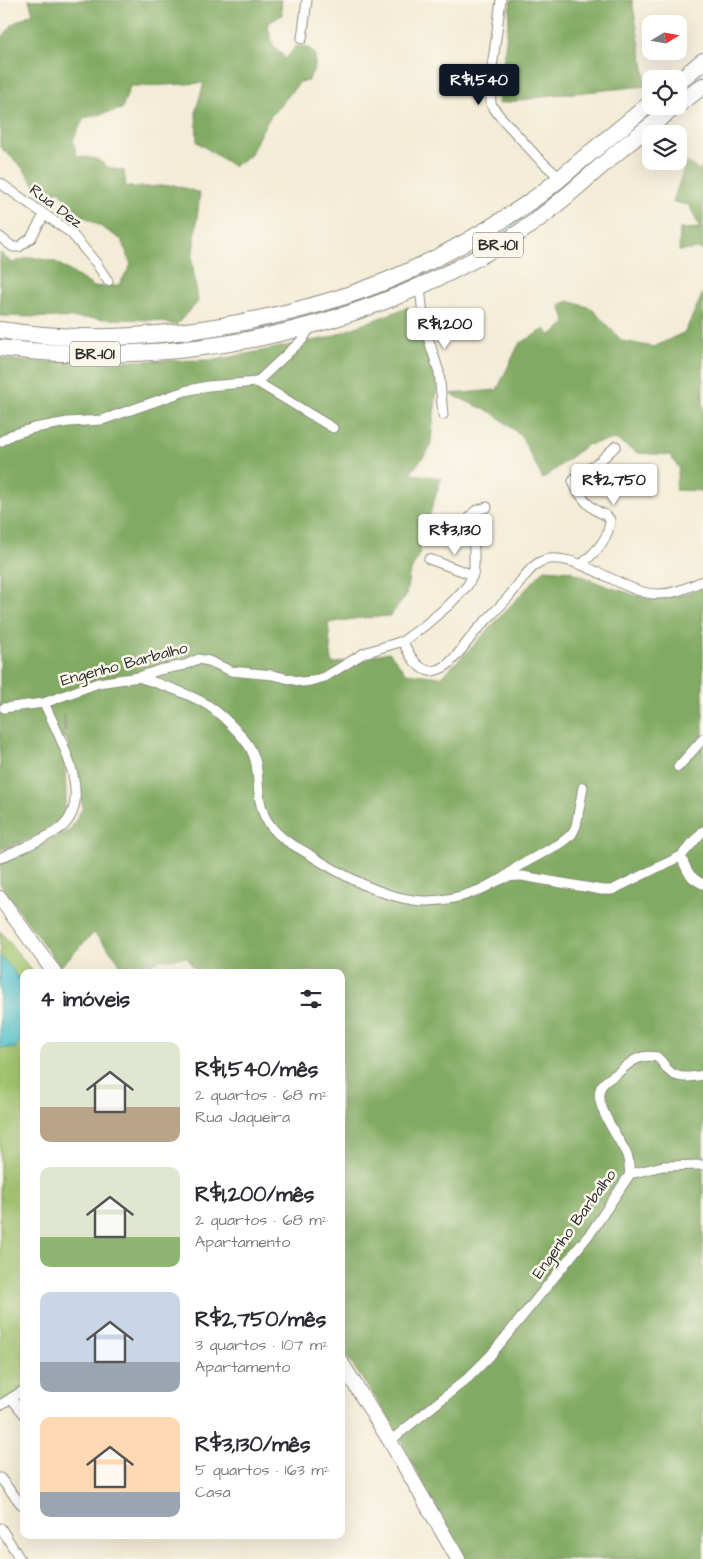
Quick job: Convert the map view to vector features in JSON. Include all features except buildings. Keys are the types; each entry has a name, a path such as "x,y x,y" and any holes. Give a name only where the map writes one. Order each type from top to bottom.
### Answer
{"highway":[{"path":"687,74 703,61"},
{"name":"BR-101","path":"687,98 703,86"},
{"name":"BR-101","path":"0,330 98,338 160,334 268,318 374,286 457,247 528,203 561,179 642,111"},
{"name":"BR-101","path":"0,348 34,352 122,354 190,349 241,342 311,326 365,308 420,287 510,238 547,213 631,141 665,115"}],"main road":[{"path":"0,898 52,969"},
{"path":"345,1368 390,1440 458,1559"}],"street":[{"path":"302,39 307,0"},
{"path":"501,0 490,82 491,104 538,158 561,179"},
{"name":"Rua Dez","path":"0,183 71,233 108,281"},
{"path":"0,237 13,247 20,248 31,238 44,215"},
{"path":"420,287 424,325 439,372 443,415"},
{"path":"257,382 303,339 311,326"},
{"path":"0,442 11,435 34,428 68,422 102,420 185,390 257,382 333,428"},
{"path":"581,565 602,544 608,532 610,520 606,515 588,504 573,481 577,476 600,461 616,446"},
{"path":"430,559 473,575 470,517 475,511 487,506"},
{"path":"403,641 406,649 420,666 429,671 442,668 451,661 537,564 544,560 562,559 581,565 649,594 671,593 703,581"},
{"name":"Engenho Barbalho","path":"0,858 60,828 74,810 76,796 70,764 58,729 44,703 98,683 139,677 153,671 185,665 198,659 209,660 231,671 273,675 310,682 325,677 364,653 403,641 450,604 473,575"},
{"path":"139,677 208,705 246,742 254,756 258,770 261,806 266,819 283,838 336,871 391,895 416,900 459,897 478,891 504,877 516,867 561,843 572,834 576,826 583,787"},
{"path":"4,708 44,703"},
{"path":"678,767 703,739"},
{"path":"504,877 522,876 608,891 623,886 681,856 703,831"},
{"path":"681,856 687,872 703,884"},
{"name":"Engenho Barbalho","path":"390,1440 468,1378 490,1356 592,1231 630,1174 627,1156 610,1125 601,1102 599,1094 602,1085 630,1062 643,1056 657,1057 675,1075 686,1077 703,1076"},
{"path":"630,1174 663,1166 703,1165"},
{"path":"0,1405 20,1392"},
{"path":"11,1398 20,1409"},
{"path":"0,1478 20,1503"},
{"path":"1,1528 20,1559"}],"green space":[{"path":"29,0 281,0 282,15 267,24 273,45 286,59 296,46 307,47 315,54 315,66 308,81 300,82 270,117 250,156 233,166 197,142 196,110 204,83 130,86 122,109 84,118 73,140 77,156 97,159 107,167 124,171 126,187 174,185 200,193 192,261 198,302 176,325 154,320 0,316 0,253 12,263 31,257 56,262 94,287 119,285 131,265 122,240 82,215 65,199 60,190 43,196 21,166 0,147 0,40 14,23 33,13"},
{"path":"511,0 632,0 644,70 642,70 642,86 553,95 498,104"},
{"path":"687,163 700,171 703,165 703,250 679,251 680,229 700,228 689,205 673,202 683,170 687,170"},
{"path":"703,293 703,491 675,490 679,468 670,455 638,453 615,439 586,445 543,479 521,436 495,414 450,394 497,390 519,344 545,329 550,336 566,323 560,305 568,301 591,308 622,341 654,347 685,332"},
{"path":"408,307 439,372 430,448 410,474 441,478 419,554 409,575 406,596 390,616 328,623 332,664 389,652 406,673 441,677 473,646 545,569 570,571 608,587 652,600 681,595 703,587 703,1559 466,1559 422,1482 394,1426 345,1354 345,969 194,969 187,957 158,960 146,969 123,969 115,956 94,933 60,967 0,884 0,864 70,830 83,807 71,771 64,715 66,799 60,828 0,850 0,358 27,362 216,360 327,338"},
{"path":"0,931 31,969 20,969 20,1390 0,1403"}],"water":[{"path":"0,956 11,967 20,982 20,1040 16,1048 0,1048"}],"waterway":[{"path":"687,87 703,74"},
{"path":"560,189 586,169"},
{"path":"400,285 491,238 542,203"},
{"path":"245,332 332,310 391,290"},
{"path":"0,339 16,341"}]}
